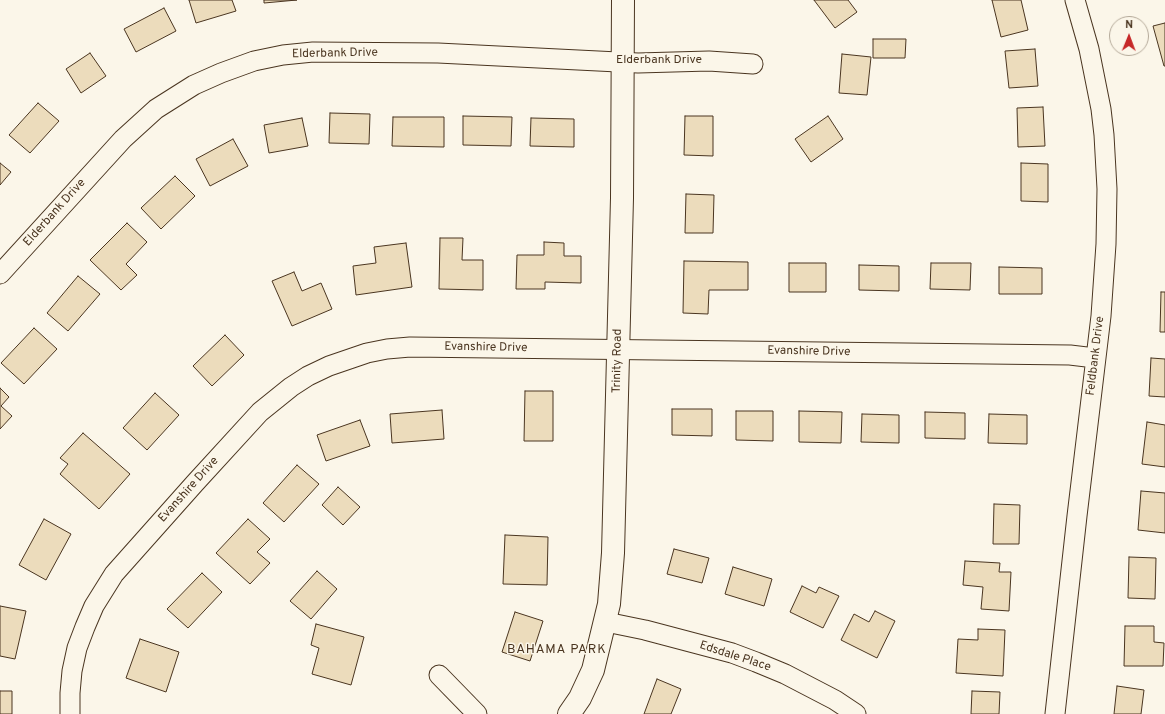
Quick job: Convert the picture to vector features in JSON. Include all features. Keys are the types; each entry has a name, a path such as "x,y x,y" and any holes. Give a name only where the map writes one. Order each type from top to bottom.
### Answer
{"street":[{"name":"Trinity Road","path":"569,714 580,698 593,670 606,622 613,553 619,350 623,0"},
{"name":"Feldbank Drive","path":"1055,714 1076,516 1101,316 1106,244 1107,189 1101,109 1089,49 1075,0"},
{"name":"Elderbank Drive","path":"0,274 123,139 156,109 194,85 254,61 283,55 313,52 438,54 638,63 709,61 753,64"},
{"name":"Evanshire Drive","path":"70,714 72,671 77,648 94,606 114,574 260,412 291,387 308,376 329,366 367,353 410,347 1070,356 1095,358"},
{"name":"Edsdale Place","path":"606,622 645,630 756,662 785,674 835,700 856,714"},
{"path":"439,675 477,714"}],"building":[{"path":"189,0 232,0 236,11 196,23"},
{"path":"264,0 297,0 264,3"},
{"path":"814,0 848,0 857,12 835,28"},
{"path":"992,0 1021,0 1028,30 1001,37"},
{"path":"164,8 176,31 136,52 124,29"},
{"path":"1165,23 1165,66 1164,66 1153,26"},
{"path":"873,39 906,39 905,58 873,58"},
{"path":"1035,49 1038,86 1009,88 1005,51"},
{"path":"90,53 106,76 81,93 66,69"},
{"path":"842,54 871,57 867,95 839,93"},
{"path":"38,103 59,121 30,153 9,135"},
{"path":"1043,107 1045,146 1018,147 1017,108"},
{"path":"330,113 370,114 369,144 329,143"},
{"path":"463,116 512,117 511,146 463,145"},
{"path":"685,116 713,116 713,156 684,155"},
{"path":"828,116 843,139 811,162 795,139"},
{"path":"393,117 444,117 444,147 392,146"},
{"path":"302,118 308,146 269,153 264,125"},
{"path":"531,118 574,119 574,147 530,146"},
{"path":"233,139 248,166 210,186 196,159"},
{"path":"0,163 11,172 0,185"},
{"path":"1021,163 1048,164 1048,202 1021,201"},
{"path":"175,176 195,196 161,229 141,208"},
{"path":"686,194 714,195 713,233 685,233"},
{"path":"127,223 147,242 126,264 137,275 121,290 90,260"},
{"path":"440,238 463,238 462,260 483,260 483,290 439,289"},
{"path":"544,242 564,243 564,256 581,256 581,283 545,282 545,289 516,289 517,255 544,255"},
{"path":"406,243 412,287 356,295 353,266 376,263 374,247"},
{"path":"684,261 748,262 748,290 709,290 708,314 683,313"},
{"path":"789,263 826,263 826,292 789,292"},
{"path":"931,263 971,263 970,290 930,289"},
{"path":"859,265 899,266 899,291 859,290"},
{"path":"999,267 1042,268 1042,294 999,294"},
{"path":"294,272 302,291 321,283 332,309 292,326 272,281"},
{"path":"78,276 100,294 68,331 47,313"},
{"path":"1161,292 1165,292 1165,332 1160,332"},
{"path":"34,328 57,349 24,384 1,363"},
{"path":"225,335 244,355 212,386 193,366"},
{"path":"1151,358 1165,359 1165,397 1149,396"},
{"path":"0,388 9,397 1,406 12,416 0,429"},
{"path":"525,391 553,391 553,441 524,441"},
{"path":"155,393 179,415 147,450 123,428"},
{"path":"672,409 712,409 712,436 672,435"},
{"path":"442,410 444,439 392,443 390,414"},
{"path":"736,411 773,411 773,441 736,440"},
{"path":"799,411 842,412 841,443 799,442"},
{"path":"925,412 965,413 965,439 925,438"},
{"path":"862,414 899,415 899,443 861,442"},
{"path":"989,414 1027,415 1027,444 988,443"},
{"path":"360,420 370,446 326,461 317,435"},
{"path":"1147,422 1165,425 1165,467 1142,464"},
{"path":"83,433 130,474 99,509 60,474 68,464 60,458"},
{"path":"297,465 319,484 284,522 263,503"},
{"path":"338,487 360,507 343,525 322,505"},
{"path":"1141,491 1165,493 1165,533 1138,530"},
{"path":"994,504 1020,505 1019,544 993,544"},
{"path":"44,519 71,534 46,580 19,565"},
{"path":"248,519 270,539 257,552 270,563 250,584 216,553"},
{"path":"505,535 548,537 547,585 503,584"},
{"path":"674,549 709,558 702,583 667,574"},
{"path":"1129,557 1156,558 1155,599 1128,598"},
{"path":"965,561 1000,563 999,572 1011,572 1009,611 981,609 983,587 963,585"},
{"path":"733,567 772,579 764,606 725,594"},
{"path":"317,571 337,589 311,619 290,601"},
{"path":"202,573 222,592 188,628 167,609"},
{"path":"802,586 816,593 819,587 839,596 823,628 790,612"},
{"path":"0,606 26,611 15,659 0,656"},
{"path":"875,611 895,621 877,658 841,640 854,614 869,622"},
{"path":"515,612 543,621 530,661 502,652"},
{"path":"316,624 364,637 351,685 312,674 319,648 311,645"},
{"path":"1125,626 1154,626 1154,642 1164,643 1163,666 1124,666"},
{"path":"978,629 1005,630 1003,676 956,673 958,639 978,640"},
{"path":"140,639 179,652 166,692 126,678"},
{"path":"657,679 681,689 671,714 644,714"},
{"path":"1117,686 1144,690 1141,714 1114,714"},
{"path":"0,691 12,691 12,714 0,714"},
{"path":"972,691 1000,692 999,714 971,714"}],"district":[{"name":"BAHAMA PARK","path":"557,650"}]}
